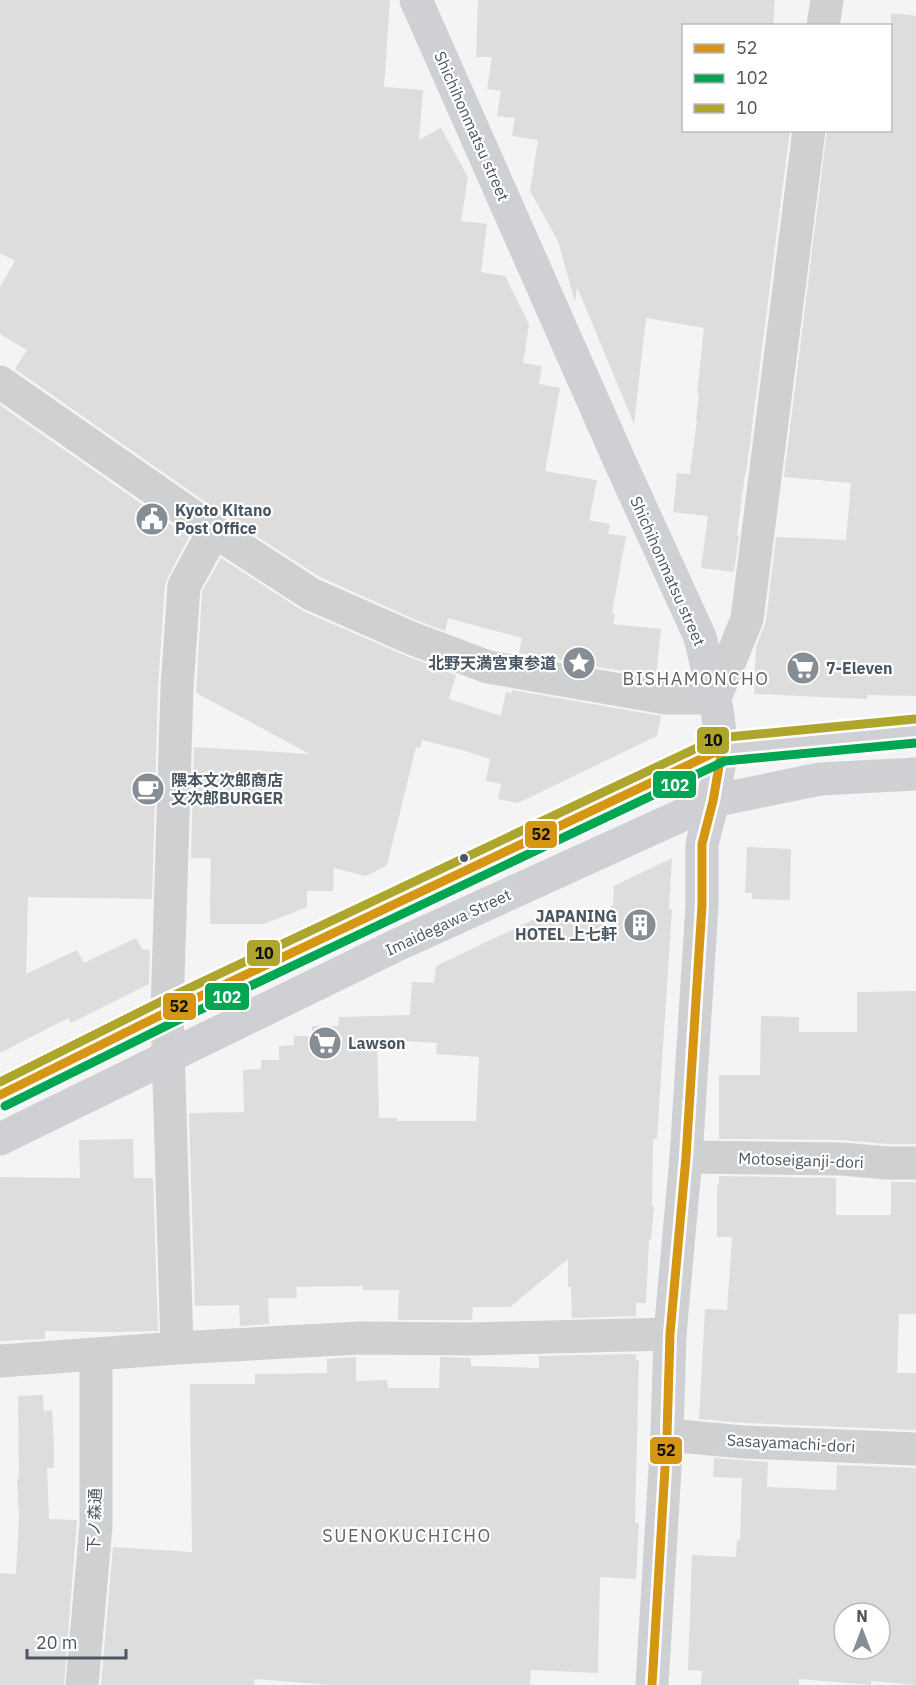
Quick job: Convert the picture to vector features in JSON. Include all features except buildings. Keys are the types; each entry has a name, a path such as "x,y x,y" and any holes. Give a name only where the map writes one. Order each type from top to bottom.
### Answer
{"main road":[{"name":"Shichihonmatsu street","path":"416,0 700,638 715,698 722,748 713,801 702,844 702,905 686,1158 670,1334 667,1436 652,1685"},
{"path":"0,1095 167,1012 722,748 916,731"},
{"name":"Imaidegawa Street","path":"0,1139 397,945 713,801 820,779 916,774"}],"street":[{"path":"823,24 827,0"},
{"path":"0,382 214,531 311,594 411,638 488,667 666,698 715,698 747,619 809,132"},
{"path":"177,1348 167,1012 177,699 184,586 214,531"},
{"name":"Motoseiganji-dori","path":"686,1158 842,1159 916,1163"},
{"path":"0,1361 359,1338 670,1334"},
{"name":"下ノ森通","path":"82,1685 96,1525 96,1354"},
{"name":"Sasayamachi-dori","path":"667,1436 743,1442 916,1449"}],"transit line":[{"name":"10","path":"0,1082 162,1001 718,738 915,719"},
{"name":"102","path":"5,1106 172,1023 725,761 916,743"},
{"name":"52","path":"0,1095 167,1012 722,749"},
{"name":"52","path":"652,1685 667,1435 670,1334 686,1157 702,905 702,844 713,801 722,749"}],"place":[{"name":"Kyoto Kitano Post Office","path":"152,519"},
{"name":"北野天満宮東参道","path":"579,663"},
{"name":"7-Eleven","path":"803,668"},
{"name":"隈本文次郎商店 文次郎BURGER","path":"148,789"},
{"name":"JAPANING HOTEL 上七軒","path":"640,925"},
{"name":"Lawson","path":"325,1043"}],"district":[{"name":"BISHAMONCHO","path":"696,678"},
{"name":"SUENOKUCHICHO","path":"407,1535"}]}
